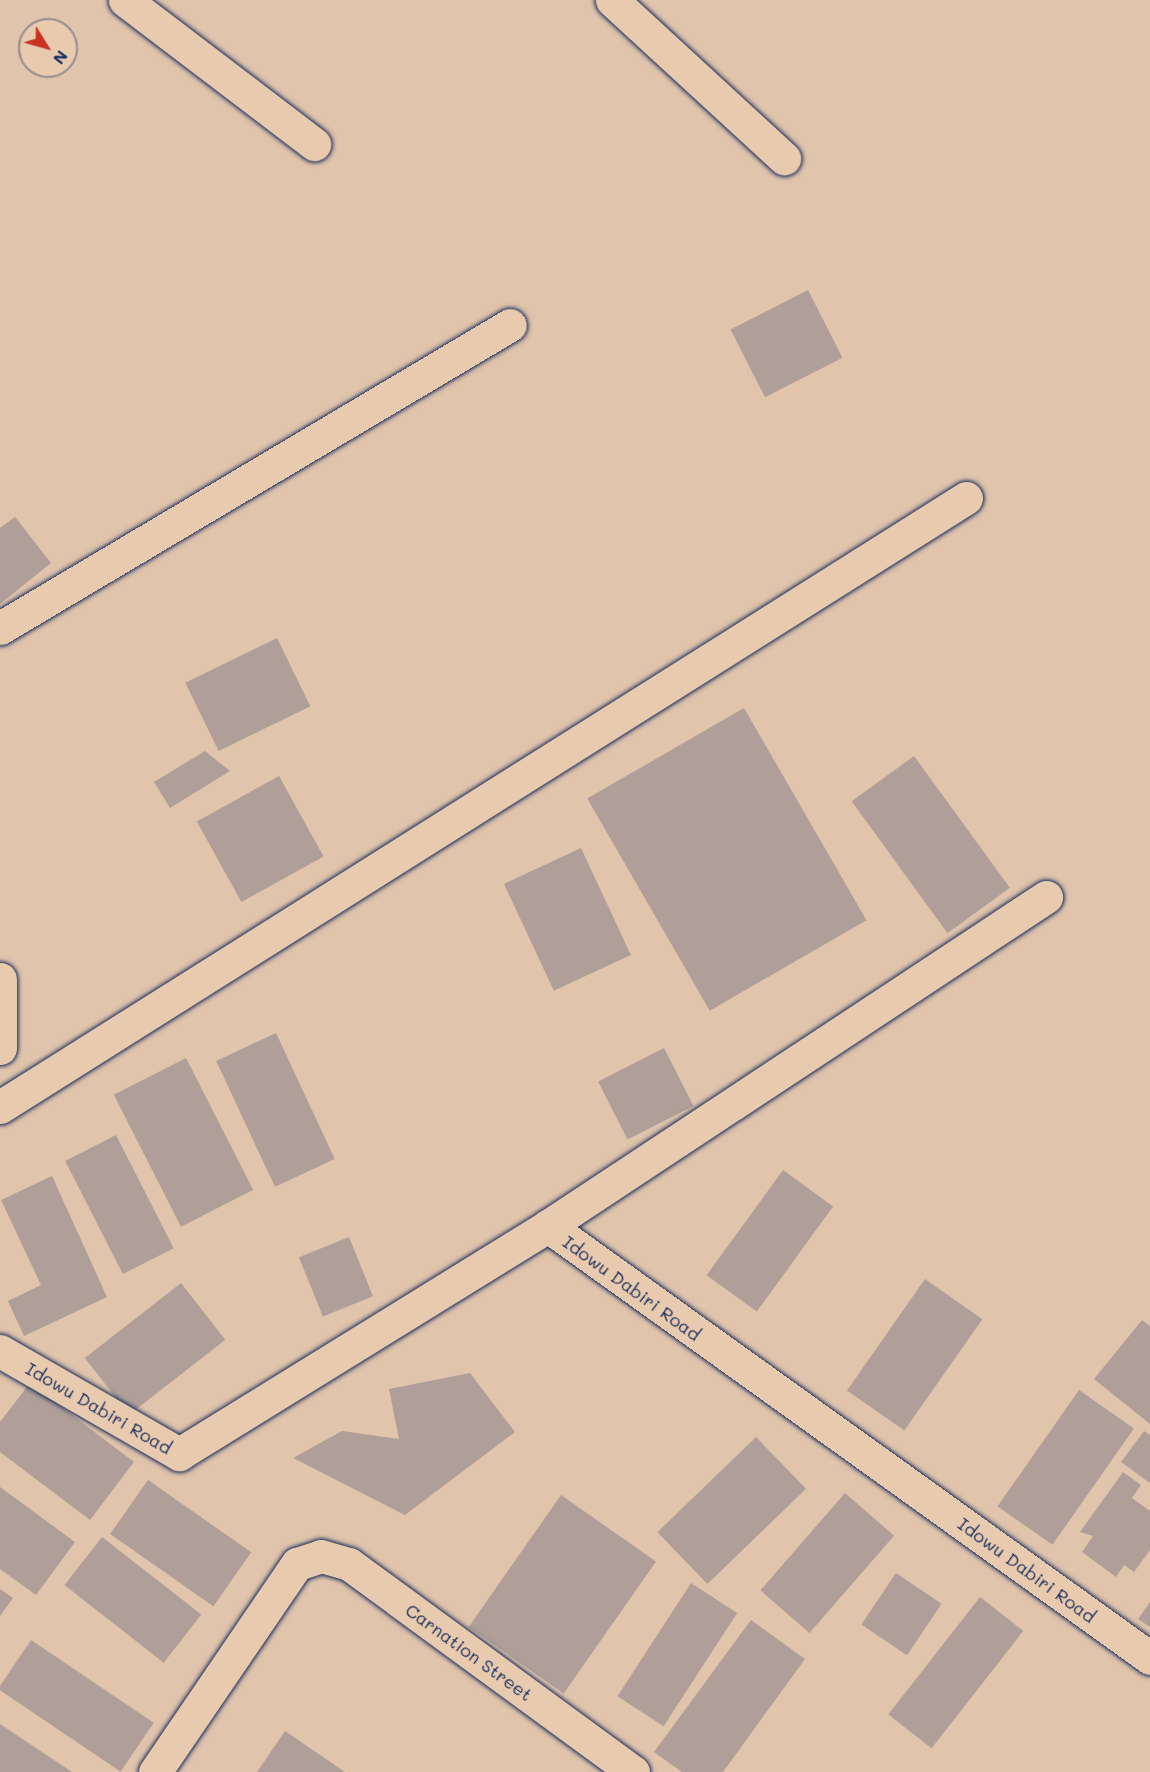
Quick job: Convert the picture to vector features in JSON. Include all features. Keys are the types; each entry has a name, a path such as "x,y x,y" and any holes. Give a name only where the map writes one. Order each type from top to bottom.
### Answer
{"street":[{"path":"125,0 314,144"},
{"path":"612,0 784,158"},
{"path":"0,628 510,325"},
{"path":"0,1107 966,498"},
{"path":"548,1226 1047,897"},
{"path":"0,979 0,1048"},
{"name":"Idowu Dabiri Road","path":"0,1351 179,1454 548,1226 1150,1658"},
{"name":"Carnation Street","path":"155,1772 297,1564 321,1556 349,1564 633,1772"}],"building":[{"path":"808,290 843,358 765,397 730,329"},
{"path":"15,517 51,563 0,604 0,528"},
{"path":"277,638 310,706 219,751 185,683"},
{"path":"744,708 867,920 710,1011 587,798"},
{"path":"205,751 230,771 170,808 154,782"},
{"path":"914,756 1010,888 948,933 852,801"},
{"path":"279,776 324,856 241,902 197,822"},
{"path":"581,848 631,955 554,991 504,884"},
{"path":"276,1033 335,1159 275,1187 216,1061"},
{"path":"664,1048 694,1106 628,1140 598,1082"},
{"path":"186,1058 253,1190 181,1227 114,1095"},
{"path":"116,1135 174,1248 123,1274 65,1161"},
{"path":"783,1170 833,1206 757,1312 707,1275"},
{"path":"52,1176 107,1297 24,1336 8,1301 41,1285 1,1200"},
{"path":"349,1237 373,1296 323,1317 299,1257"},
{"path":"925,1279 982,1319 904,1431 847,1390"},
{"path":"181,1283 225,1340 129,1415 85,1358"},
{"path":"1142,1320 1150,1326 1150,1424 1094,1379"},
{"path":"470,1373 515,1432 405,1515 293,1458 342,1431 399,1439 389,1389"},
{"path":"30,1383 134,1462 90,1520 0,1452 0,1422"},
{"path":"1079,1390 1134,1428 1052,1545 998,1506"},
{"path":"1144,1431 1150,1435 1150,1483 1121,1462"},
{"path":"756,1437 806,1489 707,1584 657,1532"},
{"path":"1123,1472 1141,1485 1132,1498 1150,1511 1150,1550 1134,1572 1124,1565 1116,1577 1082,1552 1093,1536 1080,1532"},
{"path":"148,1480 251,1552 213,1606 110,1534"},
{"path":"0,1487 75,1542 36,1595 0,1569"},
{"path":"845,1493 894,1536 809,1633 760,1590"},
{"path":"561,1495 656,1562 564,1693 469,1627"},
{"path":"102,1537 201,1615 164,1663 64,1585"},
{"path":"896,1573 942,1604 907,1655 861,1624"},
{"path":"691,1583 737,1613 664,1726 617,1696"},
{"path":"0,1589 13,1598 0,1616"},
{"path":"980,1597 1023,1631 932,1748 888,1714"},
{"path":"1150,1602 1150,1627 1138,1619"},
{"path":"751,1620 805,1659 723,1772 682,1772 654,1752"},
{"path":"31,1640 154,1723 121,1772 0,1690 0,1686"},
{"path":"0,1724 72,1772 0,1772"},
{"path":"285,1731 345,1772 257,1772"}]}
